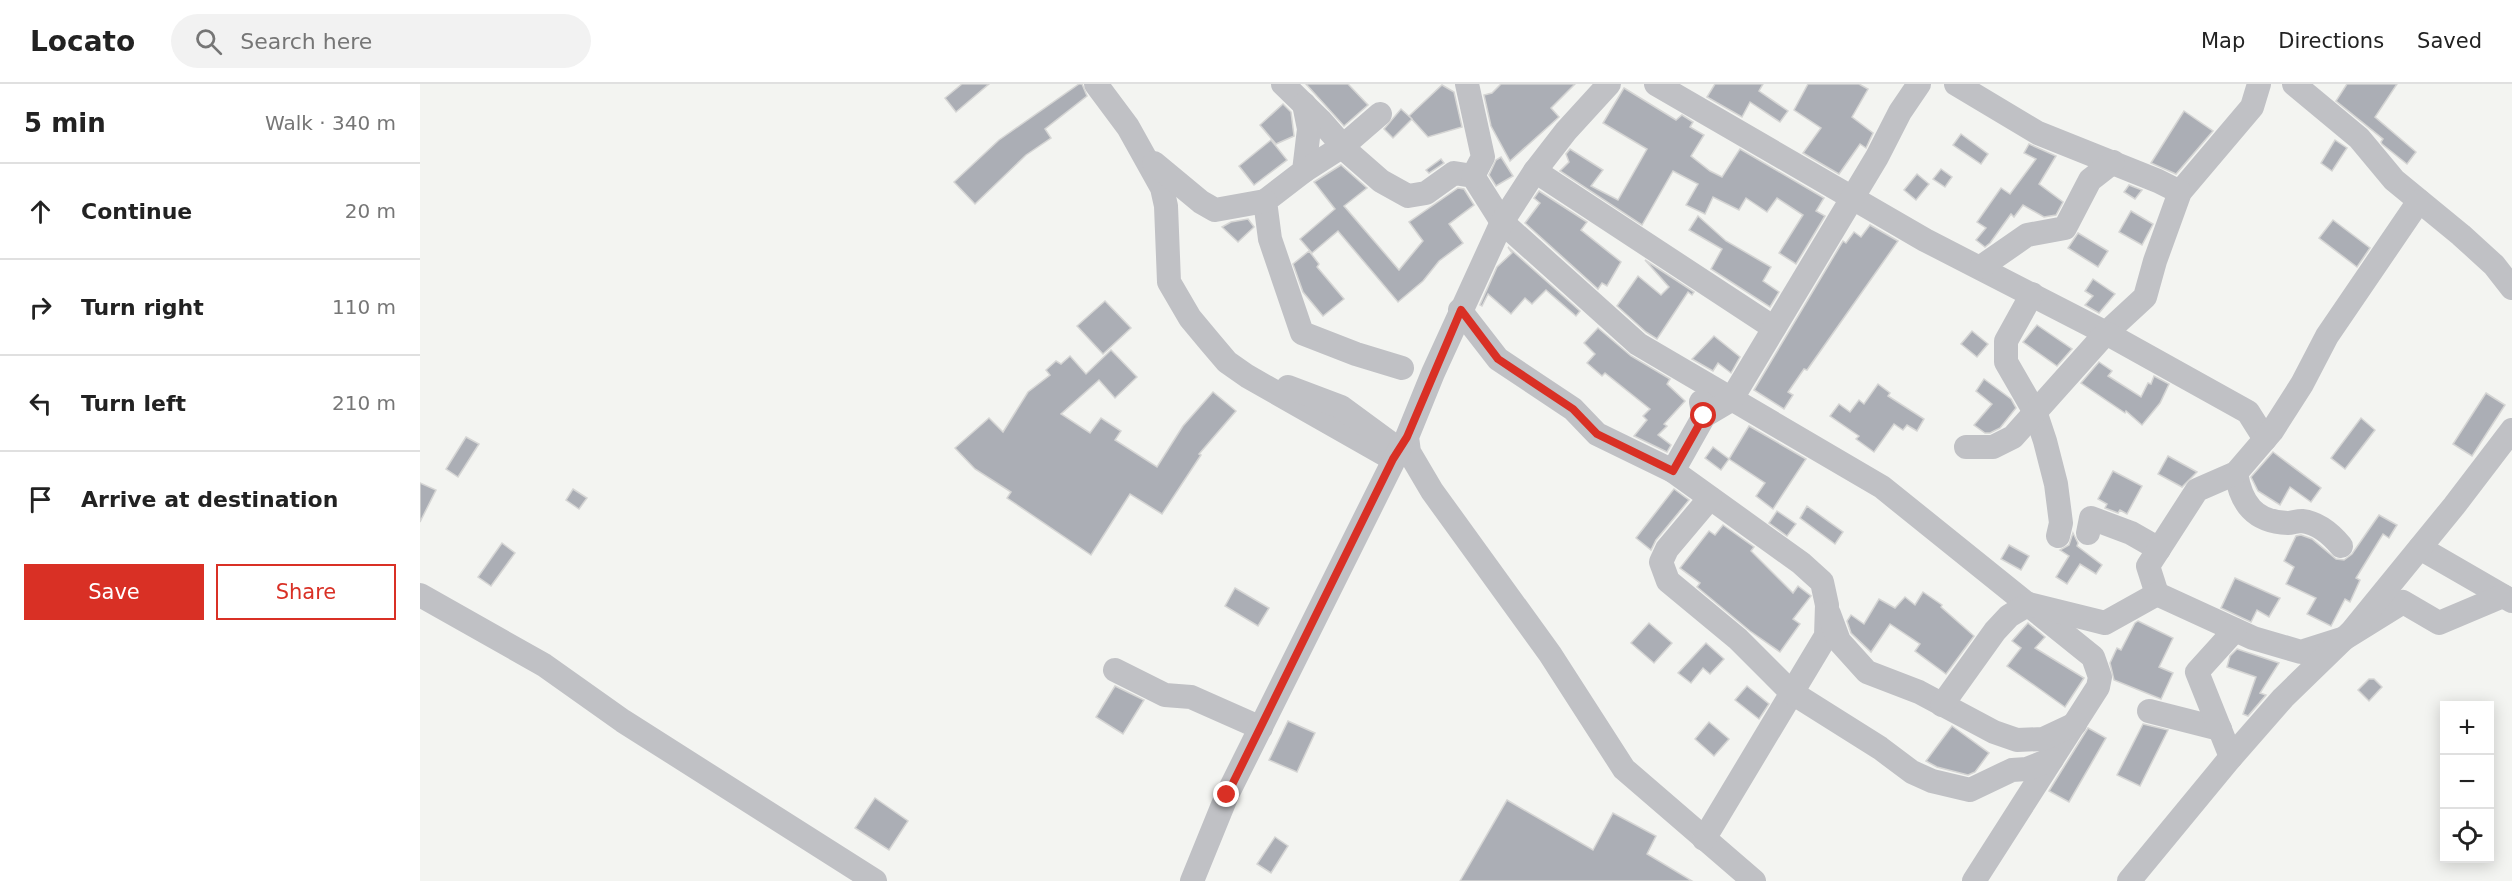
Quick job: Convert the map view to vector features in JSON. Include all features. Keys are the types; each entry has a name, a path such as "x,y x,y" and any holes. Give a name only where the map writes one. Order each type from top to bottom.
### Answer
{"street":[{"path":"1096,84 1128,127 1162,188 1166,206 1169,282 1190,318 1227,362 1272,391 1409,452 1432,491 1550,654 1624,769 1754,881"},
{"path":"1283,84 1343,146 1381,181 1408,196 1426,193 1454,173 1473,176 1502,222 1638,344 1882,487 2093,657 2100,676 2098,687 1974,881"},
{"path":"1467,84 1484,157 1473,176"},
{"path":"1192,881 1227,795 1400,449 1502,222 1535,171 1566,131 1609,84"},
{"path":"1656,84 1925,240 2106,333 2248,412 2265,439"},
{"path":"1673,471 1704,416 1731,400 1877,157 1900,112 1919,84"},
{"path":"1956,84 2038,133 2113,162 2180,192"},
{"path":"1966,447 1993,447 2013,437 2036,414 2081,359 2145,297 2155,261 2180,192 2252,107 2259,84"},
{"path":"2294,84 2359,138 2394,180 2494,266 2512,288"},
{"path":"1304,104 1309,129 1304,171"},
{"path":"1143,154 1201,202 1215,210 1265,201 1304,171 1343,146 1380,114"},
{"path":"1981,267 2027,235 2065,228 2090,180 2113,162"},
{"path":"1535,171 1774,328"},
{"path":"1265,201 1270,239 1302,333 1356,354 1402,368"},
{"path":"2419,201 2327,336 2302,384 2265,439 2236,472 2197,490 2148,566 2157,594 2253,638 2301,652 2345,638 2403,602 2439,623 2508,598"},
{"path":"2032,294 2006,341 2006,362 2036,414 2056,484 2061,523 2058,536"},
{"path":"1461,310 1498,359 1573,409 1597,434 1673,471 1801,563 1822,582 1827,609 1839,641 1867,672 1919,692 1980,726 2017,741 2043,739 2074,724"},
{"path":"1696,379 1704,416"},
{"path":"2129,881 2283,698 2345,638 2420,548 2512,430"},
{"path":"2236,472 2240,494 2248,507 2260,516 2272,520 2310,523 2330,533 2341,546"},
{"path":"1710,498 1667,549 1661,562 1668,581 1738,639 1791,692 1881,748 1912,772 1932,781 1970,790 2012,770 2027,769 2052,759"},
{"path":"2088,533 2091,518 2132,533 2159,549"},
{"path":"2420,548 2508,598"},
{"path":"1942,705 1995,631 2009,616 2028,604 2105,623 2157,594"},
{"path":"420,595 544,665 623,721 875,881"},
{"path":"1704,839 1826,636 1827,609"},
{"path":"2231,757 2197,672 2235,630"},
{"path":"1115,670 1165,695 1191,697 1261,728"},
{"path":"2149,711 2220,729"}],"building":[{"path":"962,84 989,84 956,112 945,98"},
{"path":"1082,84 1087,96 1045,129 1051,138 1026,155 975,204 954,182 999,140"},
{"path":"1306,84 1348,84 1368,105 1344,126"},
{"path":"1501,84 1575,84 1551,108 1559,117 1510,161 1491,126 1484,95 1492,93"},
{"path":"1715,84 1763,84 1759,91 1788,111 1780,122 1750,102 1742,117 1707,97"},
{"path":"1808,84 1859,84 1868,89 1852,117 1873,133 1866,148 1860,144 1839,174 1803,153 1821,128 1794,110"},
{"path":"2347,84 2397,84 2375,117 2416,152 2407,164 2382,144 2383,139 2336,101"},
{"path":"1442,85 1454,92 1462,127 1428,137 1409,116"},
{"path":"1624,88 1676,120 1682,115 1693,122 1690,127 1704,135 1691,156 1710,171 1722,177 1740,149 1824,198 1816,211 1825,216 1796,264 1779,253 1803,215 1777,198 1767,212 1746,198 1739,210 1713,197 1705,214 1686,205 1698,184 1673,171 1642,225 1560,171 1569,162 1566,154 1570,149 1603,170 1591,186 1618,200 1647,149 1603,123"},
{"path":"1283,104 1291,112 1294,136 1276,144 1260,125"},
{"path":"1401,109 1412,119 1393,138 1384,129"},
{"path":"2184,111 2213,131 2176,174 2151,163"},
{"path":"1961,134 1988,154 1981,164 1953,145"},
{"path":"1271,140 1287,160 1254,185 1239,166"},
{"path":"2335,140 2347,148 2332,171 2321,163"},
{"path":"2029,144 2056,156 2039,184 2063,202 2056,215 2044,217 2023,205 2014,217 2011,214 1985,247 1976,240 1986,228 1977,222 2001,188 2010,194 2036,159 2024,153"},
{"path":"1501,157 1513,176 1496,186 1489,175 1496,160"},
{"path":"1441,159 1444,163 1429,173 1426,170"},
{"path":"1341,165 1367,188 1344,206 1399,270 1423,241 1409,222 1458,188 1464,189 1474,205 1449,224 1463,243 1439,261 1423,281 1398,302 1338,231 1312,253 1300,239 1335,209 1314,182"},
{"path":"1941,169 1952,177 1945,187 1933,179"},
{"path":"1917,174 1929,184 1916,200 1904,190"},
{"path":"2129,185 2142,190 2135,199 2124,192"},
{"path":"1539,191 1587,222 1581,230 1621,262 1607,286 1602,283 1598,289 1525,223 1540,203 1534,198"},
{"path":"2131,211 2153,224 2142,245 2119,232"},
{"path":"1698,216 1726,241 1771,267 1763,281 1779,292 1770,307 1711,269 1722,249 1689,230"},
{"path":"1248,219 1254,227 1238,242 1222,227 1231,222"},
{"path":"2333,220 2370,248 2357,267 2319,238"},
{"path":"1870,225 1898,241 1807,370 1804,369 1788,392 1793,395 1784,409 1754,390 1843,241 1846,243 1854,232 1861,237"},
{"path":"2078,233 2108,251 2098,267 2068,248"},
{"path":"1508,247 1580,311 1576,316 1546,290 1532,304 1525,298 1511,314 1488,294 1482,306 1480,305 1497,267 1512,253"},
{"path":"1309,251 1319,264 1317,267 1344,299 1323,316 1303,292 1293,264"},
{"path":"1645,260 1694,292 1692,295 1688,292 1657,339 1617,306 1638,276 1661,295 1669,287"},
{"path":"2093,279 2115,294 2099,313 2085,305 2093,296 2085,291"},
{"path":"1105,301 1131,328 1103,354 1077,326"},
{"path":"2037,325 2072,349 2057,366 2023,342"},
{"path":"1598,328 1631,356 1670,379 1667,384 1685,401 1664,424 1667,426 1658,435 1671,445 1667,452 1634,436 1647,420 1643,416 1650,409 1605,373 1602,376 1587,363 1595,354 1584,343"},
{"path":"1972,331 1988,344 1977,357 1961,344"},
{"path":"1714,336 1740,357 1731,373 1718,363 1713,371 1692,359"},
{"path":"1111,350 1137,377 1115,398 1099,380 1061,414 1090,433 1101,418 1121,431 1115,440 1157,467 1183,426 1213,392 1236,411 1199,454 1201,455 1162,514 1130,494 1091,555 1007,498 1011,492 975,469 955,448 989,418 1003,432 1028,392 1050,375 1046,370 1056,361 1061,364 1070,356 1086,374"},
{"path":"2099,362 2112,371 2108,376 2141,397 2154,376 2169,384 2160,403 2142,425 2126,411 2125,413 2081,383"},
{"path":"1984,379 2011,399 2016,408 2000,428 1990,433 1985,433 1974,425 1992,404 1976,391"},
{"path":"1878,384 1890,393 1888,396 1924,419 1917,431 1907,425 1903,430 1894,424 1874,452 1856,439 1859,436 1830,416 1839,404 1850,412 1859,400 1864,404"},
{"path":"2486,393 2505,405 2472,456 2453,444"},
{"path":"2361,418 2375,430 2345,469 2331,458"},
{"path":"1749,426 1806,459 1773,509 1756,496 1765,483 1729,459"},
{"path":"466,437 479,444 458,477 446,469"},
{"path":"1713,447 1729,459 1721,470 1705,458"},
{"path":"2273,452 2321,488 2311,502 2290,487 2280,505 2258,491 2251,477"},
{"path":"2168,456 2197,472 2182,487 2158,474"},
{"path":"2113,471 2142,486 2127,514 2120,510 2118,513 2105,508 2107,504 2098,499"},
{"path":"420,483 436,490 420,522"},
{"path":"573,489 587,498 579,509 566,500"},
{"path":"1674,489 1689,500 1656,540 1651,550 1636,538"},
{"path":"1807,506 1843,532 1835,544 1800,518"},
{"path":"1777,511 1796,524 1787,536 1769,523"},
{"path":"2379,515 2397,525 2389,538 2383,534 2356,578 2360,580 2350,602 2345,599 2331,626 2307,614 2316,598 2286,584 2294,567 2284,561 2296,536 2301,535 2312,539 2336,559 2344,560 2352,554"},
{"path":"1723,525 1754,547 1751,551 1793,593 1798,586 1811,596 1793,619 1800,624 1780,652 1750,631 1697,587 1700,583 1680,568 1709,531 1715,535"},
{"path":"2073,533 2078,543 2077,546 2102,565 2096,574 2080,564 2067,584 2056,577 2069,556 2060,550 2069,545"},
{"path":"502,543 515,553 491,586 478,577"},
{"path":"2009,545 2029,556 2021,570 2001,559"},
{"path":"2235,578 2280,598 2269,617 2257,610 2251,622 2221,608"},
{"path":"1235,588 1269,608 1258,626 1225,606"},
{"path":"1923,592 1942,605 1941,607 1974,636 1946,674 1915,651 1920,644 1890,624 1871,652 1851,633 1847,621 1851,615 1864,624 1879,599 1895,608 1905,597 1915,605"},
{"path":"2138,621 2173,638 2159,667 2173,673 2161,699 2114,680 2110,663 2117,648 2121,650"},
{"path":"1649,623 1672,643 1654,663 1631,643"},
{"path":"2028,623 2045,637 2035,648 2084,678 2065,707 2007,666 2021,648 2012,641"},
{"path":"1706,643 1724,659 1710,674 1703,668 1691,683 1678,673"},
{"path":"2237,649 2279,663 2260,693 2266,695 2248,716 2243,714 2256,677 2227,667 2230,656"},
{"path":"2369,679 2374,679 2382,687 2369,701 2358,690"},
{"path":"1115,686 1144,700 1123,734 1096,717"},
{"path":"1747,686 1769,704 1759,719 1735,700"},
{"path":"1288,721 1315,733 1297,772 1269,760"},
{"path":"1709,722 1729,739 1714,756 1695,739"},
{"path":"2143,724 2168,730 2140,786 2117,775"},
{"path":"1952,726 1989,753 1975,772 1968,775 1937,767 1926,761"},
{"path":"2088,728 2106,738 2069,802 2049,791"},
{"path":"875,798 908,821 889,850 855,828"},
{"path":"1507,800 1593,850 1613,813 1656,836 1647,854 1692,881 1460,881"},
{"path":"1275,837 1288,846 1271,873 1257,864"}],"route":[{"path":"1227,795 1339,573 1393,459 1407,437 1461,310 1498,359 1573,409 1597,434 1673,471 1704,416"}]}
